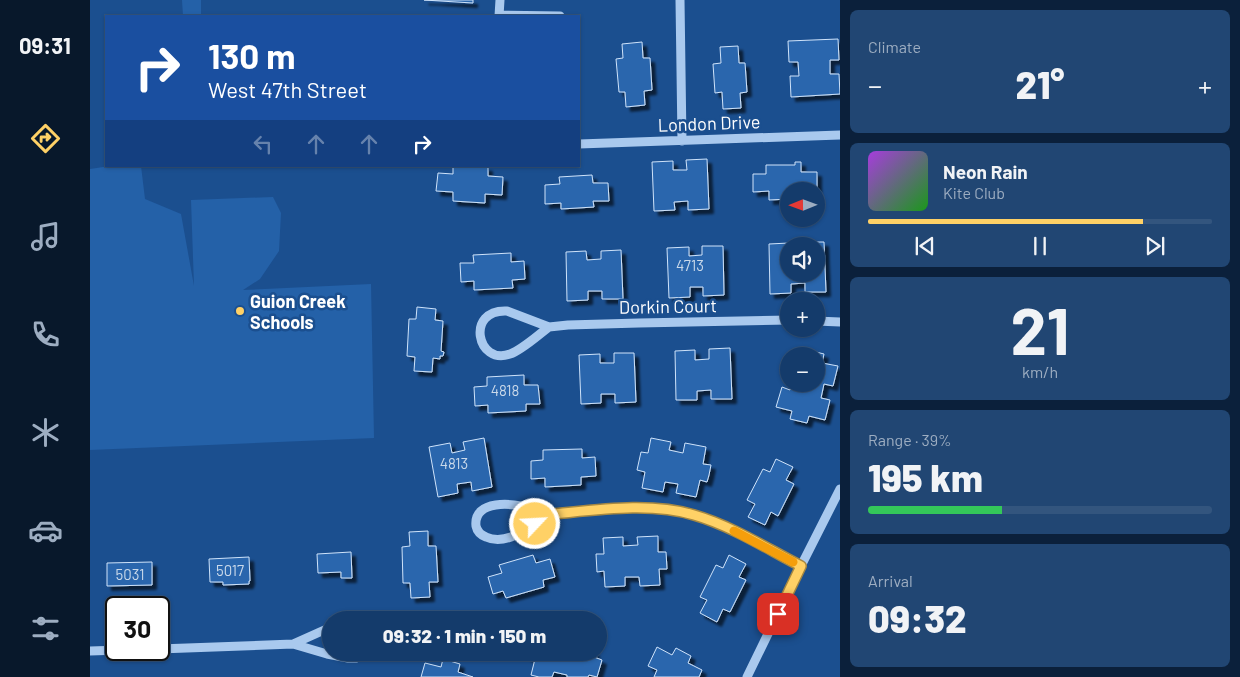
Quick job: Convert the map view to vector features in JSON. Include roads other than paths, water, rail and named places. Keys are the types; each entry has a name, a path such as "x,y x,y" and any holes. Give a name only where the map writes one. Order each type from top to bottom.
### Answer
{"street":[{"path":"499,15 500,0"},
{"path":"680,0 682,141"},
{"name":"London Drive","path":"580,144 840,135"},
{"name":"Dorkin Court","path":"549,327 508,355 493,354 482,344 480,337 482,323 493,313 500,311 507,311 549,327 639,322 780,320"},
{"path":"825,321 840,322"},
{"path":"747,677 840,489"},
{"path":"543,515 535,524 503,540 490,539 483,536 476,527 477,520 483,510 499,504 516,504 532,508 543,515 622,508 680,511 720,524 801,566"},
{"path":"293,644 322,630"},
{"path":"170,649 293,644 322,653"},
{"path":"90,651 105,651"}],"place":[{"name":"Guion Creek Schools","path":"240,311"}]}
